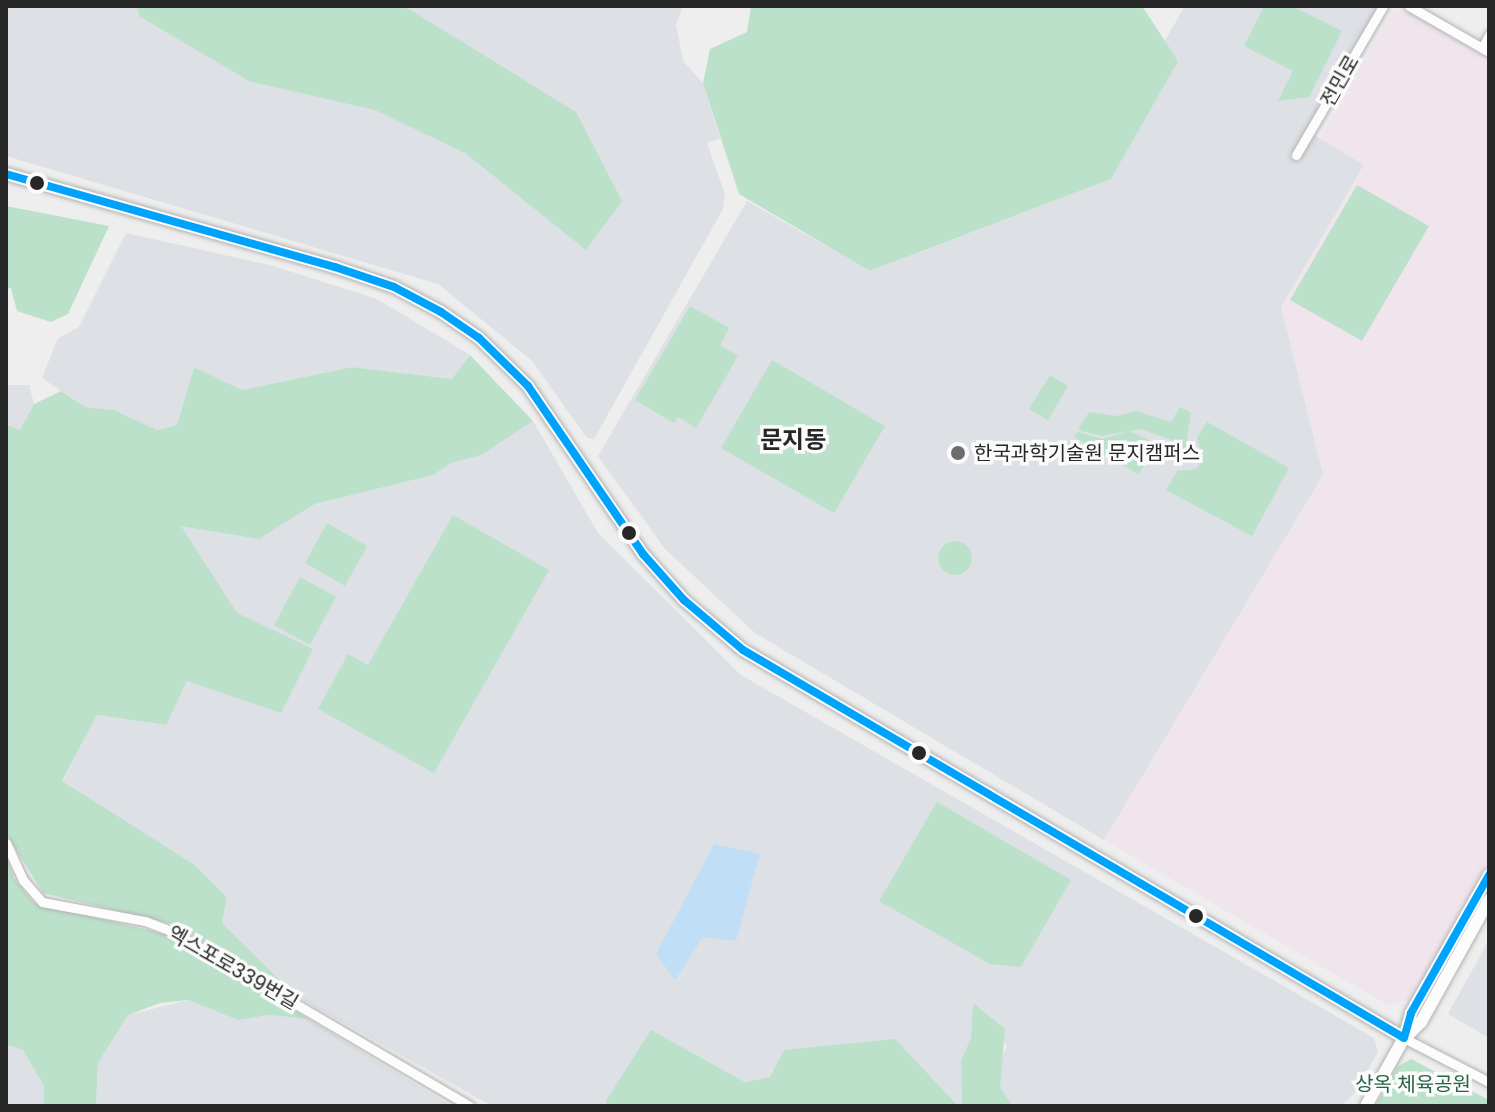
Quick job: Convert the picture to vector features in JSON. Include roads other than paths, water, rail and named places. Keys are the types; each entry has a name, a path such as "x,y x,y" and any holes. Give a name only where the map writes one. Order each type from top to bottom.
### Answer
{"main road":[{"path":"6,174 335,267 394,287 441,312 479,338 528,386 643,554 684,600 743,650 1404,1038"},
{"path":"1366,1106 1404,1038 1411,1013 1489,875"},
{"path":"1404,1038 1421,1022 1489,900"}],"street":[{"name":"전민로","path":"1296,155 1383,6"},
{"path":"1409,6 1485,50 1489,35"},
{"name":"엑스포로339번길","path":"6,843 23,880 42,902 145,921 173,932 470,1106"},
{"path":"1404,1038 1489,1082"}],"water":[{"path":"714,844 760,854 736,941 703,937 675,980 656,954"}],"place":[{"name":"한국과학기술원 문지캠퍼스","path":"958,453"}],"district":[{"name":"문지동","path":"793,440"}],"park label":[{"name":"상옥 체육공원","path":"1413,1084"}]}
